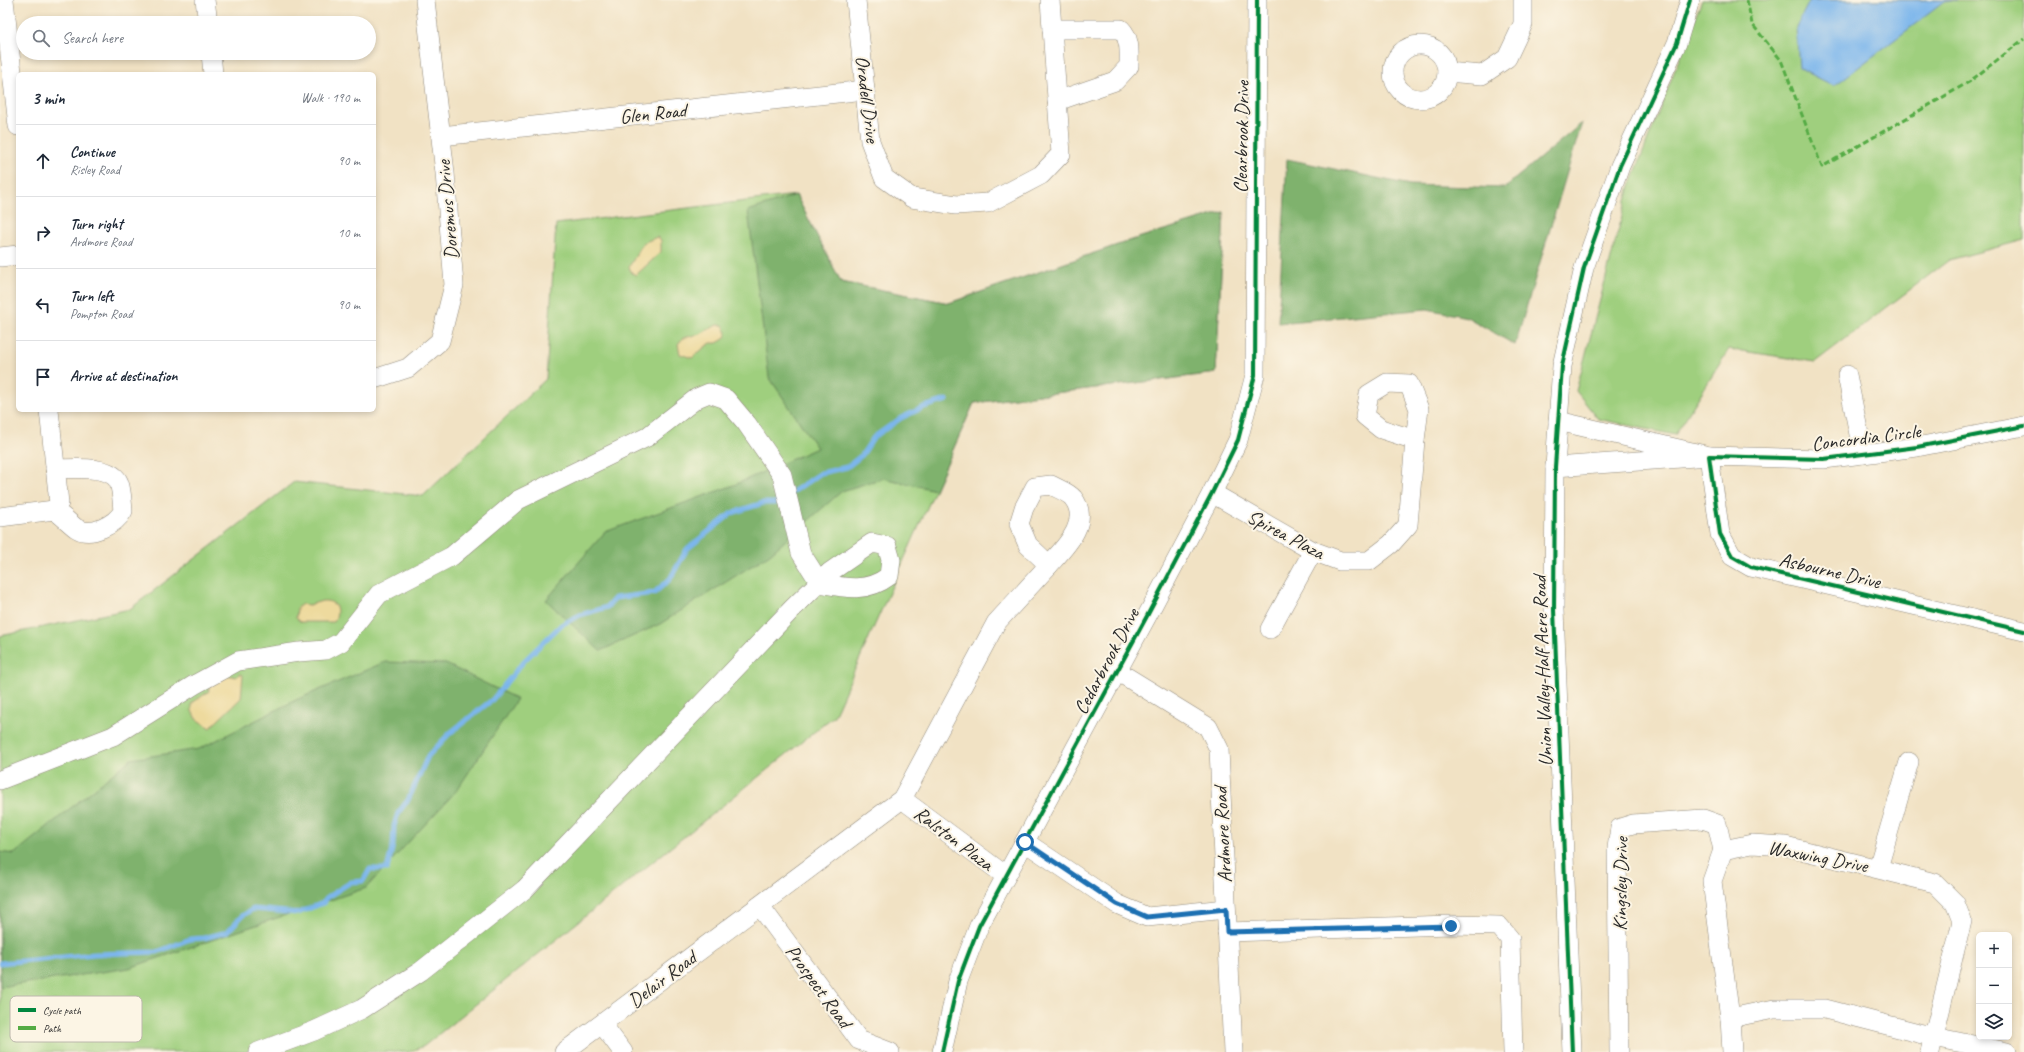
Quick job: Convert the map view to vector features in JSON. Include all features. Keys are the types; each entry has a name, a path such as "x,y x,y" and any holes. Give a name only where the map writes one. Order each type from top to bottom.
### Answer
{"street":[{"path":"205,0 207,16"},
{"name":"Doremus Drive","path":"376,378 408,368 440,341 454,285 441,136 425,0"},
{"name":"Oradell Drive","path":"856,0 870,141 884,178 912,198 956,205 988,203 1041,175 1061,154 1050,0"},
{"name":"Clearbrook Drive","path":"1255,275 1257,0"},
{"path":"1447,72 1482,75 1507,58 1523,24 1523,0"},
{"name":"Union Valley-Half Acre Road","path":"1572,1052 1554,610 1555,467 1562,366 1584,268 1620,166 1677,43 1690,0"},
{"path":"3,7 6,78 16,118"},
{"path":"1052,29 1121,29 1126,35 1129,49 1129,66 1115,81 1057,101"},
{"path":"212,60 213,72"},
{"name":"Glen Road","path":"441,136 865,90"},
{"path":"0,257 16,255"},
{"name":"Cedarbrook Drive","path":"942,1052 958,981 979,926 1212,493 1238,440 1255,375 1255,275"},
{"path":"1847,375 1863,454"},
{"path":"0,780 113,736 194,685 238,661 299,652 326,650 341,642 379,594 452,556 518,500 647,437 697,398 709,393 726,399 747,424 782,475 801,552 820,582 787,614 525,889 421,971 362,1009 314,1031 258,1052"},
{"path":"49,412 59,503 54,510"},
{"name":"Concordia Circle","path":"1558,421 1709,456"},
{"name":"Concordia Circle","path":"1555,467 1709,456 1824,459 1917,447 2024,426"},
{"name":"Spirea Plaza","path":"1212,493 1313,551 1340,561 1368,561 1392,544 1408,524 1415,440"},
{"name":"Asbourne Drive","path":"1709,456 1720,534 1732,556 1751,567 2024,631"},
{"path":"0,517 54,510 78,529 90,531 100,529 116,520 123,511 119,483 110,474 96,469 55,469"},
{"path":"1270,629 1313,551"},
{"path":"902,799 996,623 1049,565"},
{"name":"Ardmore Road","path":"1117,671 1208,727 1219,749 1233,1052"},
{"path":"1878,868 1909,762"},
{"name":"Ralston Plaza","path":"902,799 1006,876"},
{"name":"Delair Road","path":"564,1052 902,799"},
{"name":"Kingsley Drive","path":"1619,1052 1617,848 1620,828 1633,824 1704,819 1717,824 1723,850"},
{"path":"1025,842 1117,904 1147,917 1226,909"},
{"name":"Waxwing Drive","path":"1723,850 1752,844 1785,846 1935,883 1955,903 1962,921 1932,1045"},
{"path":"1723,850 1712,881 1730,1018 1732,1052"},
{"name":"Prospect Road","path":"760,906 859,1040 890,1052"},
{"path":"1227,932 1499,926 1510,939 1513,1052"},
{"path":"1730,1018 1774,1009 1825,1009 1932,1045 2007,1052"},
{"path":"602,1024 623,1052"}],"green space":[{"path":"1702,0 2024,0 2024,240 1949,260 1815,362 1729,349 1675,435 1598,419 1576,391 1630,186"},
{"path":"1582,123 1515,345 1467,317 1427,309 1278,323 1287,159 1410,185 1504,188"},
{"path":"796,195 841,282 949,303 1138,238 1224,212 1216,373 974,403 834,716 424,1046 409,1052 0,1052 0,636 130,609 294,482 423,496 546,379 556,224"},
{"path":"796,195 841,282 949,303 1138,238 1224,212 1216,373 974,403 935,490 883,478 842,491 770,554 660,624 600,651 546,600 605,532 734,485 817,448 769,377 748,211"},
{"path":"385,662 446,664 517,699 457,790 366,888 129,968 0,987 0,852 14,854 131,759 199,749 298,699"}],"sand":[{"path":"657,237 661,240 661,252 636,275 632,273 629,267 643,243"},
{"path":"717,325 723,325 727,333 724,339 717,343 711,343 692,358 680,354 678,344 683,338 700,334"},
{"path":"322,601 331,602 336,607 337,614 334,622 301,622 296,618 297,608 302,604 309,605"},
{"path":"240,674 243,675 241,698 210,728 196,719 192,711 192,703 208,692 211,685 228,675 236,677"}],"water":[{"path":"1810,0 1957,0 1944,2 1834,86 1799,68 1796,27"}],"waterway":[{"path":"791,493 821,473 847,467 862,455 874,437 901,418 924,407 947,400"},
{"path":"0,963 95,954 157,952 190,939 204,938 227,932 242,916 253,909 298,913 323,903 329,896 351,882 363,881 370,869 387,869 393,845 394,826 398,813 408,800 428,756 450,733 492,700 524,661 561,625 580,615 607,607 615,598 654,593 670,579 687,549 732,513 763,503 775,503 783,500"}],"marked path":[{"path":"1747,0 1752,24 1781,60 1822,167 1969,82 2024,39"}],"cycle path":[{"path":"942,1052 958,981 979,926 1147,616 1212,493 1238,440 1255,375 1257,0"},
{"path":"1572,1052 1554,610 1555,467 1562,366 1584,268 1620,166 1677,43 1690,0"},
{"path":"2024,426 1917,447 1824,459 1709,456 1720,534 1732,556 1751,567 2024,631"}],"route":[{"path":"1025,842 1117,904 1147,917 1226,909 1227,932 1451,926"}]}
